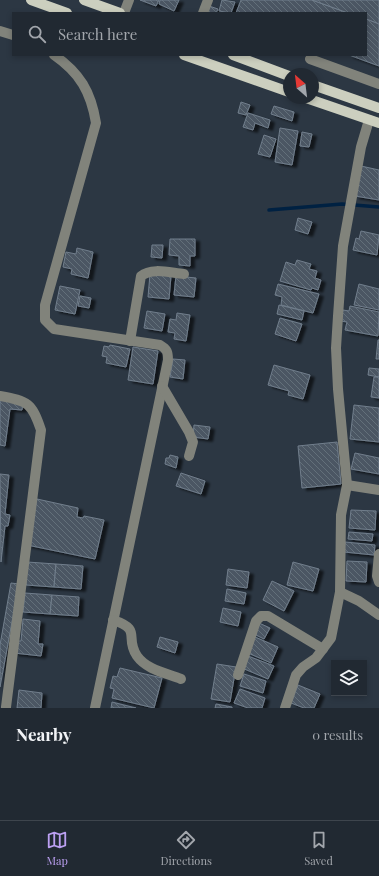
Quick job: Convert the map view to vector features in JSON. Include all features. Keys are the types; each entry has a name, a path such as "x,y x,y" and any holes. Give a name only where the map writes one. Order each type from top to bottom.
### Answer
{"main road":[{"path":"31,0 64,12"},
{"path":"84,0 117,12"},
{"path":"187,56 283,90"},
{"path":"236,56 283,74"},
{"path":"319,87 379,108"},
{"path":"319,103 379,123"}],"street":[{"path":"124,12 129,0"},
{"path":"203,12 208,0"},
{"path":"0,31 12,35"},
{"path":"55,56 81,79 93,102 96,123 44,316 47,324 54,329 160,346 166,349 168,360 95,708"},
{"path":"310,59 379,84"},
{"path":"285,708 296,675 303,667 316,658 331,638 340,592 341,515 346,486 336,348 343,246 361,147 369,120"},
{"path":"130,341 141,276 146,272 152,271 184,274"},
{"path":"162,386 189,432 193,442 189,456"},
{"path":"0,396 27,403 35,412 41,430 6,707"},
{"path":"346,486 379,490"},
{"path":"379,554 377,576 379,582"},
{"path":"340,592 359,601 379,615"},
{"path":"238,675 256,621 261,616 268,616 323,649"},
{"path":"113,620 126,624 130,628 136,655 143,662 151,668 181,679"}],"building":[{"path":"140,0 159,0 156,6"},
{"path":"160,0 179,0 174,11 159,4"},
{"path":"222,0 235,2 231,12 219,11"},
{"path":"241,0 312,0 345,12 236,12"},
{"path":"312,0 379,0 379,24 367,19 367,12 345,12"},
{"path":"209,6 218,9 216,12 207,12"},
{"path":"367,19 379,24 379,66 352,56 367,56"},
{"path":"241,102 250,105 246,115 238,113"},
{"path":"274,106 294,112 292,121 271,114"},
{"path":"248,113 270,120 268,128 255,123 253,130 243,127"},
{"path":"280,128 298,131 292,165 275,162"},
{"path":"302,132 312,134 309,147 300,146"},
{"path":"264,135 276,139 270,157 258,154"},
{"path":"361,166 379,170 379,200 355,196"},
{"path":"298,218 312,222 308,234 295,230"},
{"path":"361,231 379,235 377,255 353,250 356,238 359,239"},
{"path":"170,239 195,239 195,256 190,256 190,266 179,265 179,256 169,255"},
{"path":"152,245 163,245 162,258 151,257"},
{"path":"77,248 93,252 88,278 71,274 72,269 63,267 66,252 76,254"},
{"path":"297,260 311,264 309,269 317,271 315,278 321,280 318,290 312,288 311,290 280,281 286,262 295,265"},
{"path":"150,274 171,276 169,299 148,297"},
{"path":"176,276 196,278 194,297 174,295"},
{"path":"278,284 319,294 313,313 281,305 282,297 275,295"},
{"path":"359,284 379,289 379,310 354,305"},
{"path":"60,286 80,290 75,314 55,310"},
{"path":"80,296 91,298 89,308 78,306"},
{"path":"279,305 304,311 302,320 277,314"},
{"path":"350,306 379,312 378,336 345,330 347,322 341,321 343,310 349,311"},
{"path":"147,311 165,314 162,331 144,328"},
{"path":"177,313 190,315 186,341 174,339 175,333 168,332 170,319 176,320"},
{"path":"280,318 302,324 296,341 275,334"},
{"path":"378,340 379,359 376,359"},
{"path":"110,345 130,349 126,367 106,363 107,357 102,356 104,346 109,347"},
{"path":"133,347 158,351 153,384 128,380"},
{"path":"173,359 185,360 183,379 170,377"},
{"path":"274,365 310,375 303,399 288,395 289,391 268,385"},
{"path":"369,368 379,369 379,377 368,375"},
{"path":"374,377 379,377 379,398 371,397"},
{"path":"0,399 23,402 22,410 10,409 5,446 0,445"},
{"path":"354,405 379,408 379,442 350,439"},
{"path":"194,425 210,427 208,439 193,437"},
{"path":"337,442 341,484 302,488 298,446"},
{"path":"355,453 379,458 379,474 351,469"},
{"path":"170,455 178,457 176,468 165,464 166,458 169,458"},
{"path":"181,473 205,481 201,494 176,486"},
{"path":"0,474 9,475 5,514 10,515 8,526 5,526 1,562"},
{"path":"37,499 78,508 77,517 83,518 84,516 104,520 95,559 27,545"},
{"path":"351,510 376,511 375,530 349,528"},
{"path":"349,532 373,534 372,541 348,539"},
{"path":"345,542 375,545 374,555 344,552"},
{"path":"347,561 367,562 366,582 346,581"},
{"path":"27,562 56,564 54,587 26,585"},
{"path":"293,562 319,569 313,591 287,585"},
{"path":"56,564 83,566 81,589 54,587"},
{"path":"228,569 249,572 247,588 226,585"},
{"path":"272,581 294,591 284,611 263,600"},
{"path":"11,583 19,584 0,687 0,645"},
{"path":"227,589 246,593 244,604 225,601"},
{"path":"25,593 52,595 50,614 23,612"},
{"path":"52,595 79,597 78,616 50,614"},
{"path":"223,608 241,612 238,626 220,622"},
{"path":"23,619 40,621 38,644 43,644 41,656 14,653 15,641 21,641"},
{"path":"259,623 270,628 264,639 254,634"},
{"path":"160,637 178,642 175,653 157,647"},
{"path":"255,637 278,647 271,663 248,653"},
{"path":"248,656 274,666 268,679 242,668"},
{"path":"217,664 236,667 230,702 211,699"},
{"path":"120,668 162,678 154,708 112,698 114,689 110,688 113,676 117,677"},
{"path":"244,674 266,681 263,693 240,686"},
{"path":"298,685 320,694 314,708 304,708 291,703"},
{"path":"240,689 265,698 262,708 248,708 234,703"},
{"path":"19,690 42,693 41,708 17,708"},
{"path":"112,702 136,708 111,708"},
{"path":"216,704 232,707 232,708 215,708"}],"waterway":[{"path":"269,210 342,204 379,207"}]}
